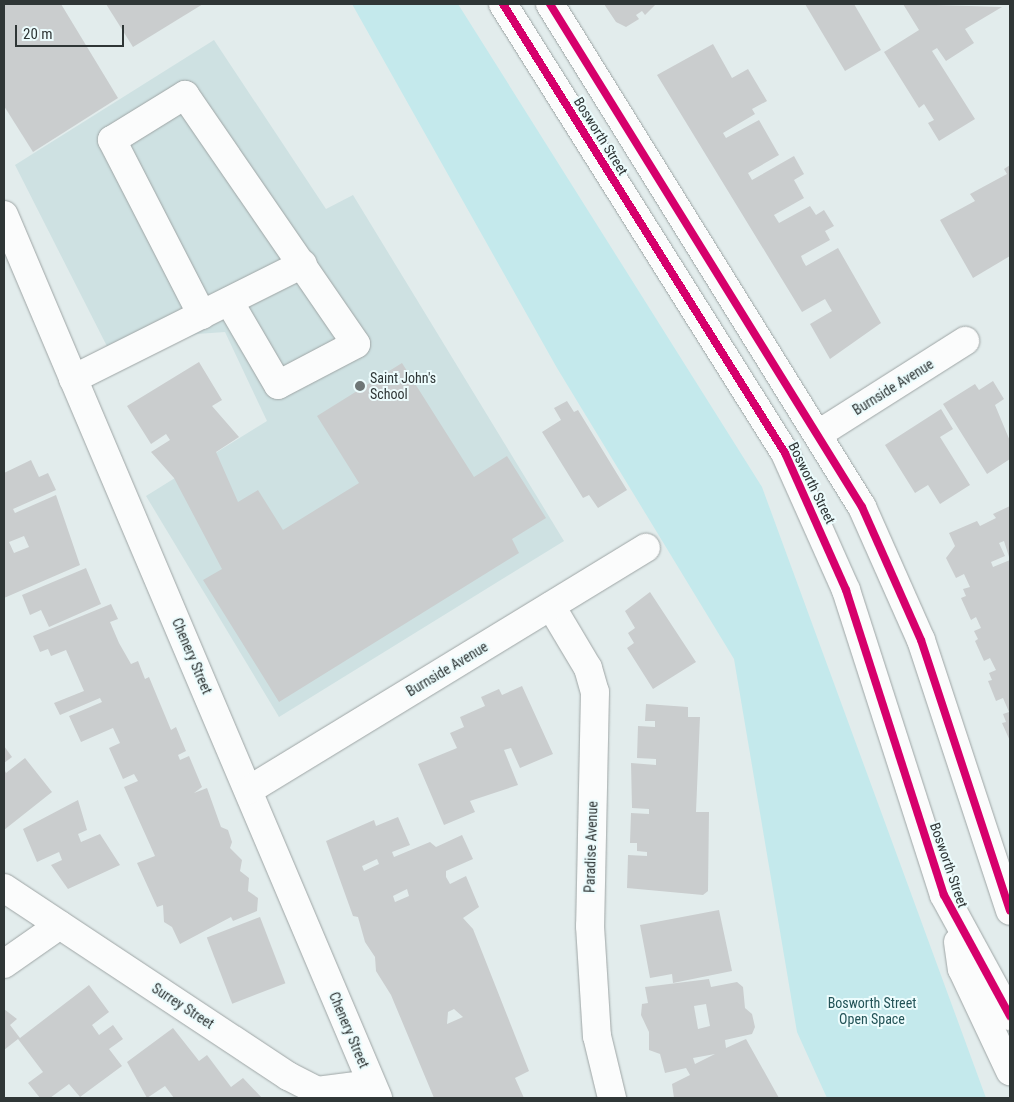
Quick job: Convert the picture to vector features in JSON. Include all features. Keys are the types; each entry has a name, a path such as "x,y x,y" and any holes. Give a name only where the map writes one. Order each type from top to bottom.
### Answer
{"street":[{"name":"Bosworth Street","path":"503,4 746,387 789,462 846,590 956,923 1010,1016"},
{"name":"Bosworth Street","path":"550,4 820,433 862,507 908,606 1010,911"},
{"path":"202,315 112,140 185,95 303,264 356,344 278,385 228,301"},
{"name":"Chenery Street","path":"4,215 375,1091"},
{"path":"73,379 303,264"},
{"name":"Burnside Avenue","path":"820,433 965,341"},
{"name":"Burnside Avenue","path":"248,790 646,548"},
{"name":"Paradise Avenue","path":"550,606 588,668 595,692 590,926 597,1036 612,1098"},
{"name":"Surrey Street","path":"4,888 317,1091 375,1091"},
{"path":"956,923 962,969 1010,1071"},
{"path":"4,964 60,925"}],"shaded area":[{"name":"Saint John's School","path":"214,40 326,209 353,195 564,541 279,717 146,496 267,421 225,332 197,334 116,364 15,165"}],"green space":[{"name":"Bosworth Street Open Space","path":"352,4 458,4 762,487 986,1098 827,1098 797,1032 734,659 557,368"}],"building":[{"path":"4,4 61,4 118,98 33,152 4,106"},
{"path":"106,4 203,4 133,47"},
{"path":"604,4 656,4 645,15 642,11 636,15 639,19 626,27 616,22"},
{"path":"805,4 854,4 881,50 845,71"},
{"path":"903,4 1002,7 965,29 974,43 946,61 937,48 932,51 975,119 939,141 928,123 934,120 924,104 919,108 884,52 919,30"},
{"path":"713,44 732,78 748,69 767,101 752,109 755,114 723,133 726,138 759,120 779,155 748,173 752,180 794,156 804,174 794,180 804,198 774,215 779,223 810,206 816,215 824,210 834,226 825,231 830,240 801,256 803,261 806,266 838,248 881,323 830,359 810,324 832,311 825,299 802,312 657,75"},
{"path":"1010,165 1010,256 973,278 940,220 975,201 970,194 1007,174 1004,169"},
{"path":"199,362 222,400 212,406 239,437 216,452 238,502 258,490 283,530 359,483 317,416 402,363 474,477 507,456 546,518 512,539 519,553 279,702 203,580 222,569 174,478 151,452 170,440 166,434 151,444 127,406"},
{"path":"993,381 1004,399 995,405 1010,441 1010,459 987,474 943,404 975,384 979,390"},
{"path":"567,401 574,412 578,410 627,490 598,508 589,495 583,498 542,432 561,420 554,408"},
{"path":"941,409 953,429 940,437 970,485 940,504 928,485 915,493 885,445"},
{"path":"31,460 39,477 48,473 56,490 13,509 15,513 56,495 80,565 4,598 4,473","holes":["24,536 29,547 14,553 9,542"]},
{"path":"1010,506 1010,560 1010,741 1002,723 1006,722 1003,714 1009,712 1003,698 996,701 988,681 992,680 989,673 996,670 990,658 984,661 975,641 978,639 974,631 981,628 976,617 971,620 961,598 966,596 963,589 970,587 964,574 956,578 946,558 955,546 949,533 977,521 980,526 996,518 993,514","holes":["1004,541 1010,560 993,567 991,562 1005,556 999,543"]},
{"path":"86,568 101,604 49,627 41,610 30,615 22,595"},
{"path":"650,592 696,662 653,689 627,648 634,643 628,633 635,628 625,611"},
{"path":"111,604 118,619 110,622 119,643 131,664 138,661 145,679 149,677 171,730 176,727 186,751 178,755 180,760 189,756 202,787 194,793 207,788 221,827 228,830 232,842 230,848 242,860 240,871 249,878 248,891 258,898 257,911 233,921 231,917 180,944 172,927 164,922 163,905 157,907 137,863 155,856 124,787 138,781 134,774 123,779 109,748 120,743 113,728 81,742 69,716 102,702 100,698 60,715 54,703 84,691 66,650 51,656 48,649 40,652 33,636"},
{"path":"522,686 553,754 520,768 511,748 504,750 518,785 470,801 475,812 444,825 418,764 457,748 450,733 464,727 460,717 485,706 481,697 499,689 502,695"},
{"path":"646,704 688,707 688,717 700,717 696,812 709,812 708,891 703,895 627,888 628,855 647,856 647,852 637,851 637,843 630,843 631,813 649,814 649,809 632,808 631,763 656,765 656,759 637,758 638,726 655,727 655,721 645,721"},
{"path":"4,746 12,757 4,763"},
{"path":"25,758 52,792 4,830 4,769 6,773"},
{"path":"78,800 87,830 78,834 81,842 100,834 120,865 68,889 51,865 62,860 59,852 37,862 23,829"},
{"path":"398,817 410,845 392,852 394,857 430,842 436,847 462,835 473,859 446,871 446,877 450,884 466,876 479,907 463,918 473,929 529,1071 515,1078 524,1098 434,1098 391,995 376,971 375,957 365,942 358,917 353,916 326,841 374,820 376,826","holes":["377,859 379,864 364,871 362,866","407,889 409,896 395,902 393,896","454,1009 463,1017 447,1024 448,1012"]},
{"path":"719,910 732,971 673,983 672,974 650,978 640,925"},
{"path":"260,917 285,983 232,1004 207,937"},
{"path":"709,979 711,987 737,982 743,987 745,1008 752,1014 755,1027 752,1034 725,1040 726,1048 746,1039 779,1098 674,1098 672,1084 690,1075 686,1068 665,1073 660,1054 649,1050 649,1032 641,1015 642,1004 648,1003 645,987","holes":["706,1004 710,1026 698,1029 694,1006","715,1054 695,1064 693,1058"]},
{"path":"89,985 109,1012 92,1025 99,1035 113,1025 123,1039 109,1049 122,1066 80,1097 69,1084 50,1098 40,1098 28,1083 43,1072 18,1039 4,1050 4,1009 17,1019 10,1025 20,1038"},
{"path":"173,1028 199,1061 207,1055 231,1087 243,1078 262,1098 174,1098 165,1086 147,1098 127,1062"}],"cycle path":[{"path":"503,4 785,453 846,590 944,895 1010,1016"},
{"path":"550,4 862,507 921,640 1010,911"}],"place":[{"name":"Saint John's School","path":"360,386"}]}
